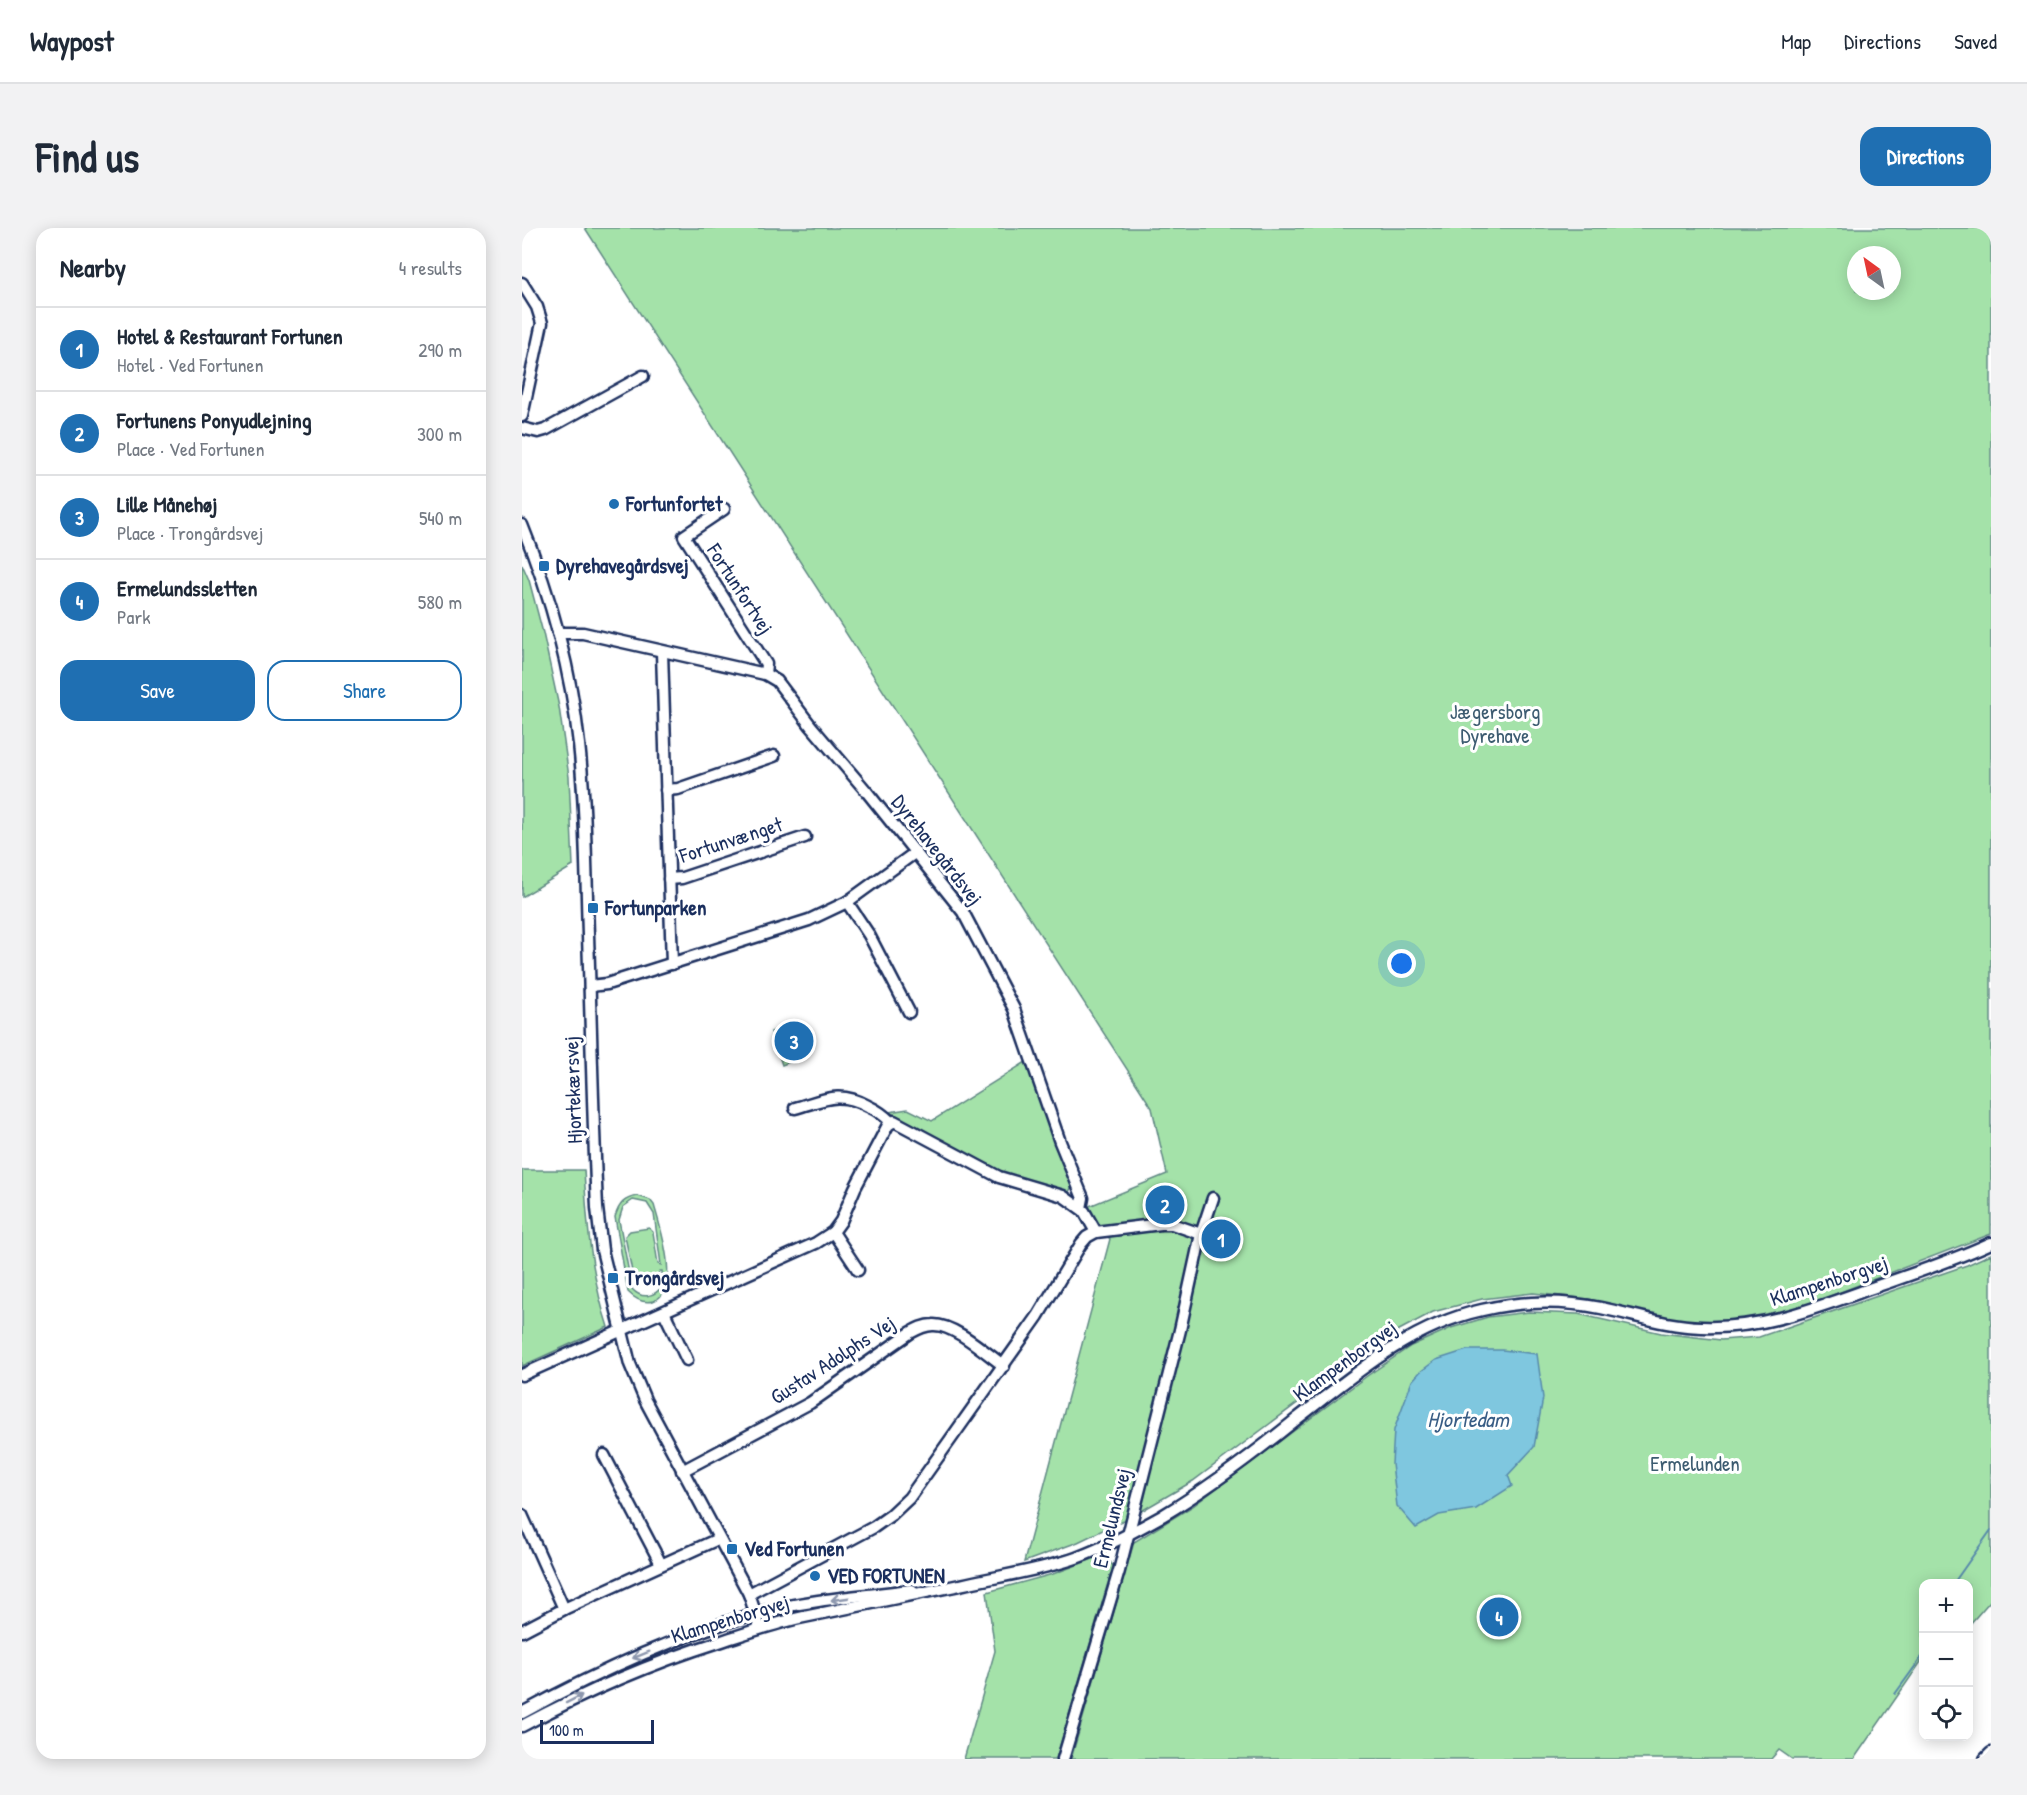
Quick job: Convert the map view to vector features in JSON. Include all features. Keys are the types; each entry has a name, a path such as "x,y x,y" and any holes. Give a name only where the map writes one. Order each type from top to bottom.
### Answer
{"street":[{"path":"522,283 537,307 542,323 522,416"},
{"path":"620,375 627,385"},
{"path":"522,428 538,432 545,430 643,376"},
{"name":"Fortunfortvej","path":"724,509 684,537 766,664 765,674"},
{"name":"Hjortekærsvej","path":"522,525 531,546 558,633 575,720 583,784 597,1208 602,1250 630,1364 645,1400 748,1594 760,1628"},
{"path":"558,633 582,633 765,674"},
{"name":"Fortunvænget","path":"662,652 672,964"},
{"name":"Dyrehavegårdsvej","path":"765,674 777,681 963,912 1014,1009 1060,1142 1083,1198 1081,1208"},
{"path":"666,790 678,789 774,756"},
{"name":"Fortunvænget","path":"669,879 682,878 805,837"},
{"path":"590,986 607,984 809,920 847,902 916,852"},
{"path":"847,902 869,935 909,1012"},
{"path":"795,1108 837,1096 854,1098 882,1113 891,1122 898,1122 999,1177 1062,1196 1081,1208 1096,1232"},
{"path":"522,1374 816,1243 832,1232 841,1221 855,1188 891,1122"},
{"path":"748,1594 874,1527 909,1498 1004,1366 1087,1237 1096,1232 1161,1224 1172,1224 1201,1234 1213,1198"},
{"path":"832,1232 858,1270"},
{"name":"Ermelundsvej","path":"1063,1759 1119,1570 1201,1234"},
{"name":"Klampenborgvej","path":"522,1726 638,1670 760,1628 801,1617 918,1595 1079,1557 1164,1515 1287,1427 1367,1364 1400,1342 1451,1318 1514,1304 1546,1303 1599,1307 1660,1323 1730,1328 1793,1317 1960,1257 1991,1243"},
{"path":"664,1312 687,1360"},
{"name":"Gustav Adolphs Vej","path":"682,1471 810,1403 922,1327 941,1325 954,1331 1004,1366"},
{"path":"604,1455 661,1564"},
{"path":"522,1515 564,1609"},
{"path":"522,1631 564,1609 718,1539"},
{"name":"Klampenborgvej","path":"522,1713 622,1663 755,1614 836,1599 960,1585"},
{"path":"1985,1759 1991,1753"}],"green space":[{"name":"Jægersborg Dyrehave","path":"585,228 1991,228 1991,1234 1786,1313 1730,1324 1676,1320 1589,1299 1533,1293 1482,1299 1433,1312 1386,1337 1193,1481 1138,1513 1078,1542 1024,1562 1110,1239 1082,1209 1167,1174 1152,1108"},
{"path":"522,564 529,580 543,633 559,707 569,777 573,866 522,897"},
{"path":"785,1026 797,1030 804,1043 800,1058 782,1065 771,1032"},
{"path":"1026,1062 1072,1186 1068,1194 1011,1179 889,1112 908,1109 932,1121"},
{"path":"522,1170 584,1170 588,1230 598,1289 608,1327 522,1366"},
{"path":"638,1196 650,1200 654,1205 667,1258 668,1272 662,1295 649,1302 639,1300 628,1292 615,1217 623,1202","holes":["633,1200 647,1203 654,1214 661,1265 658,1264 653,1232 649,1228 630,1231 625,1236 633,1277 636,1280 657,1276 662,1271 663,1285 656,1292 644,1296 632,1289 619,1220 623,1207"]},
{"name":"Ermelunden","path":"1991,1254 1991,1600 1973,1620 1973,1579 1919,1579 1919,1665 1854,1759 1792,1759 1779,1750 1771,1759 1071,1759 1134,1542 1193,1506 1367,1376 1411,1346 1451,1328 1488,1317 1529,1312 1578,1314 1661,1333 1721,1340 1759,1337 1967,1265"},
{"path":"1098,1557 1108,1559 1113,1566 1056,1759 964,1759 995,1651 987,1592 1053,1574"}],"water":[{"name":"Hjortedam","path":"1467,1350 1502,1350 1537,1354 1543,1398 1534,1447 1508,1475 1512,1486 1476,1509 1439,1515 1416,1528 1397,1506 1392,1464 1394,1430 1412,1381 1420,1372 1436,1360"}],"waterway":[{"path":"1957,1579 1991,1530"},
{"path":"1895,1694 1919,1661"}],"place":[{"name":"Fortunfortet","path":"614,504"},
{"name":"Dyrehavegårdsvej","path":"544,566"},
{"name":"Fortunparken","path":"593,908"},
{"name":"Lille Månehøj","path":"794,1041"},
{"name":"Fortunens Ponyudlejning","path":"1165,1205"},
{"name":"Hotel & Restaurant Fortunen","path":"1221,1239"},
{"name":"Trongårdsvej","path":"613,1278"},
{"name":"Ved Fortunen","path":"732,1549"},
{"name":"VED FORTUNEN","path":"815,1576"},
{"name":"Ermelundssletten","path":"1499,1617"}]}
